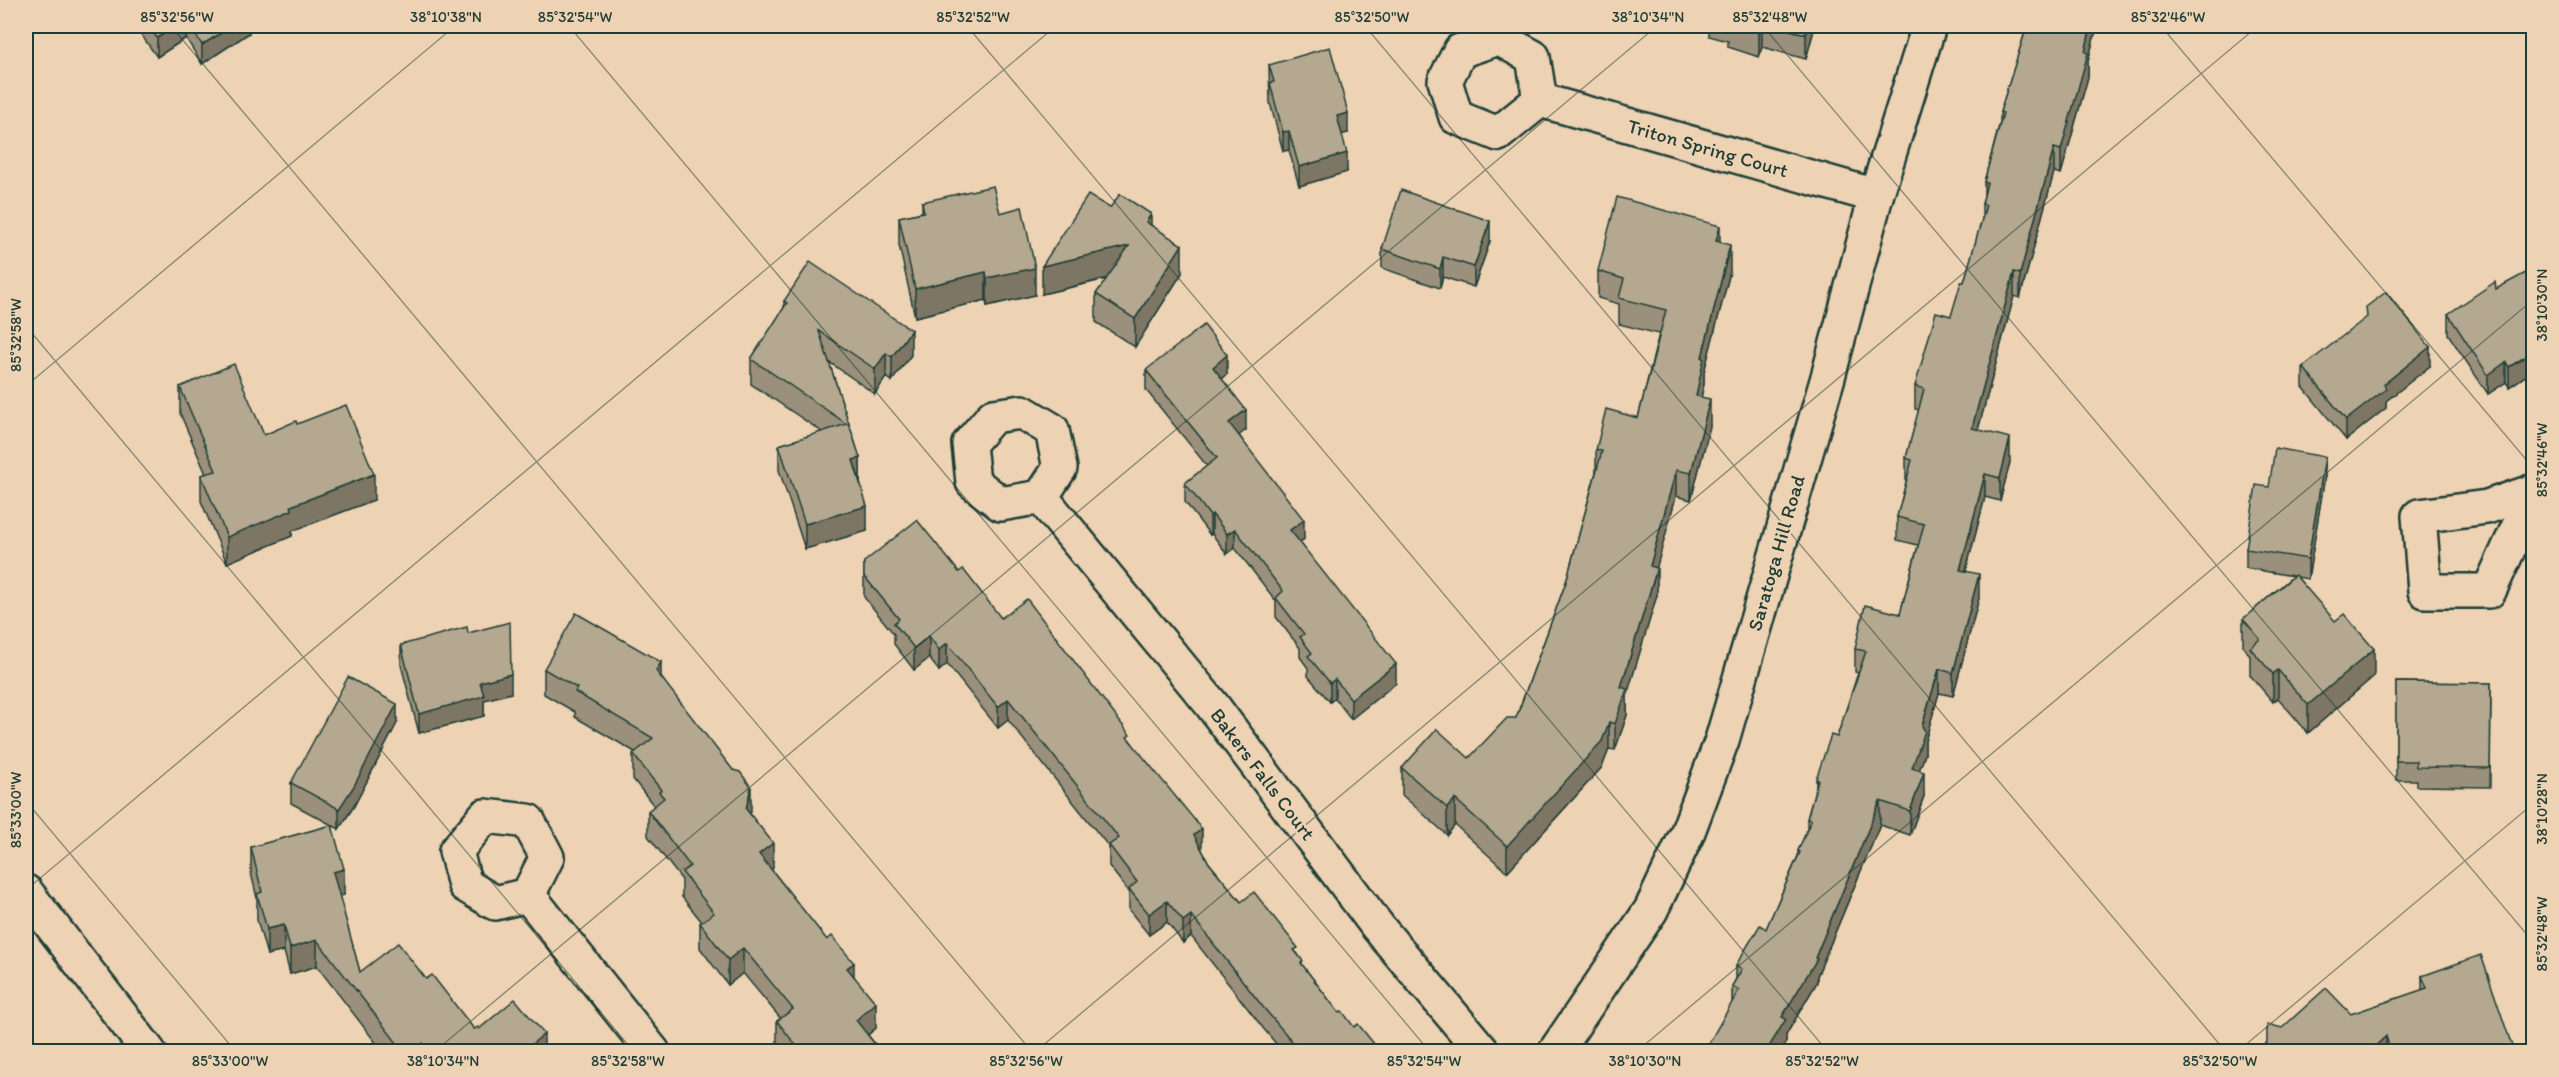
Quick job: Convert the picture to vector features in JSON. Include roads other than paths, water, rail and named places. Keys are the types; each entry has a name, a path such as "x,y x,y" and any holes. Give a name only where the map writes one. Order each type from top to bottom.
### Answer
{"street":[{"name":"Saratoga Hill Road","path":"1555,1052 1651,910 1687,834 1722,740 1827,377 1876,196 1929,26"},
{"name":"Triton Spring Court","path":"1540,100 1876,196"},
{"name":"Bakers Falls Court","path":"1041,497 1212,705 1378,927 1483,1052"},
{"path":"26,892 149,1052"},
{"path":"528,895 653,1052"}]}
